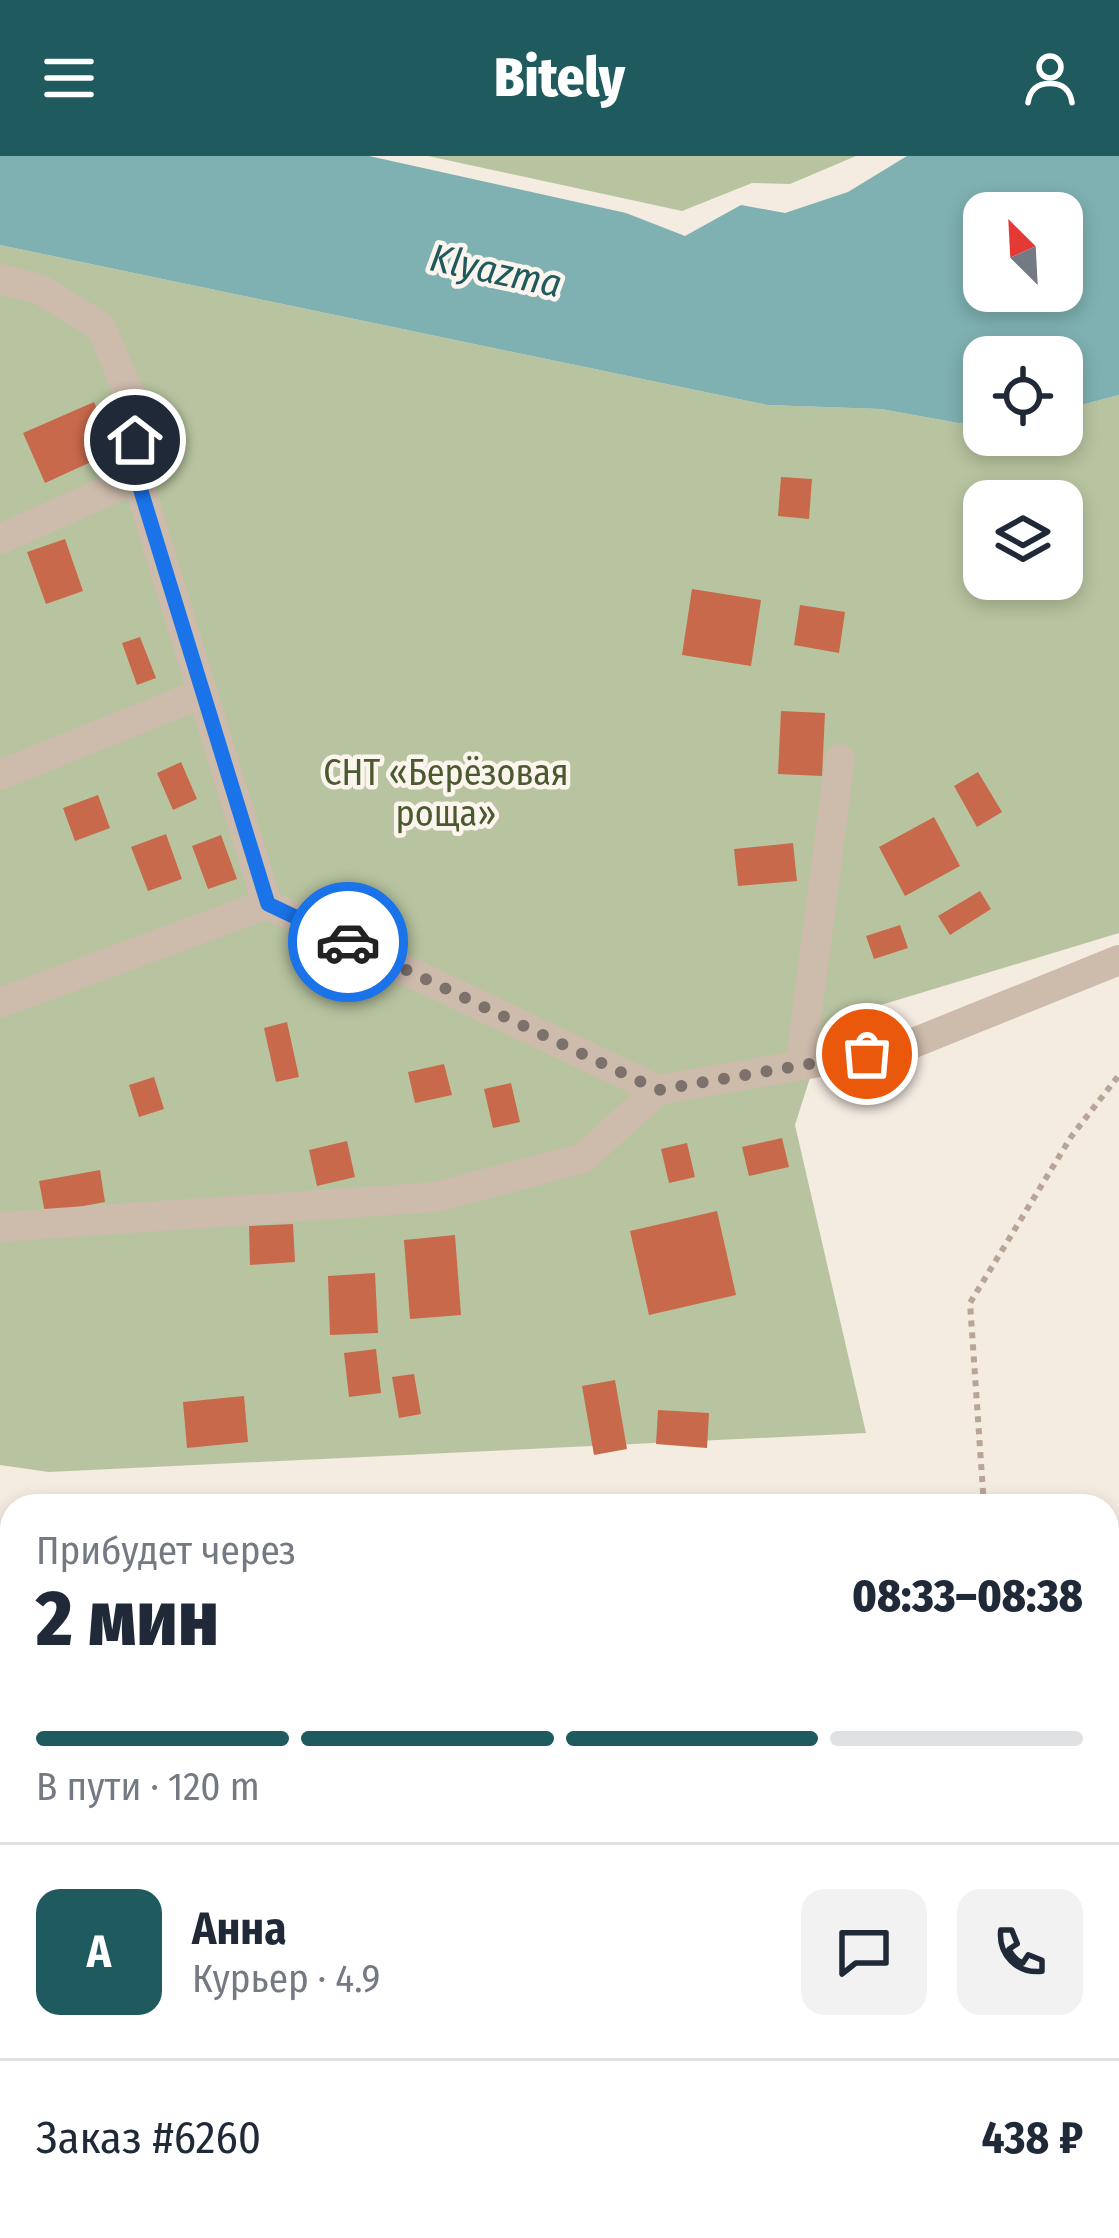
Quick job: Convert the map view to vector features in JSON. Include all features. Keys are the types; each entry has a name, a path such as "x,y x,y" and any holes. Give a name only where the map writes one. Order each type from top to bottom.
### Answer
{"street":[{"path":"0,279 40,289 101,327 132,401 137,478 268,904"},
{"path":"0,539 137,478"},
{"path":"0,776 203,693"},
{"path":"800,1066 839,759"},
{"path":"0,1003 268,904 658,1090"},
{"path":"0,1227 436,1197 583,1158 658,1090 901,1048 1119,960"}],"path":[{"path":"983,1494 970,1303 1071,1137 1119,1075"}],"green space":[{"path":"428,156 856,156 790,184 752,183 682,211"},
{"name":"СНТ «Берёзовая роща»","path":"0,245 767,405 881,409 963,423 963,456 1083,456 1083,404 1119,395 1119,933 828,1021 795,1125 866,1433 49,1472 0,1465"}],"water":[{"name":"Klyazma","path":"0,156 369,156 626,213 685,236 741,205 785,213 848,192 907,156 1119,156 1119,395 1083,404 1083,336 963,336 963,423 881,409 767,405 0,245"}],"building":[{"path":"94,402 115,451 45,483 23,433"},
{"path":"781,477 812,479 809,519 778,516"},
{"path":"65,539 83,591 46,604 27,552"},
{"path":"692,589 761,600 751,666 682,655"},
{"path":"800,605 845,612 839,653 794,645"},
{"path":"140,637 156,678 137,685 122,643"},
{"path":"781,711 825,713 822,776 778,774"},
{"path":"181,762 197,799 173,810 157,773"},
{"path":"978,772 1002,812 977,827 954,786"},
{"path":"98,795 110,828 75,841 63,808"},
{"path":"934,817 960,866 905,896 879,847"},
{"path":"166,834 182,879 148,891 131,847"},
{"path":"221,835 237,879 208,889 192,846"},
{"path":"793,843 797,881 738,886 734,849"},
{"path":"980,891 991,909 950,935 938,916"},
{"path":"900,925 908,948 874,959 866,936"},
{"path":"287,1022 299,1077 276,1082 264,1028"},
{"path":"444,1064 452,1095 415,1103 408,1072"},
{"path":"154,1077 164,1109 139,1117 129,1085"},
{"path":"511,1083 520,1122 493,1128 484,1089"},
{"path":"782,1138 789,1167 749,1176 742,1147"},
{"path":"347,1141 355,1177 317,1186 309,1150"},
{"path":"687,1143 695,1177 669,1183 661,1149"},
{"path":"100,1170 105,1202 45,1213 39,1181"},
{"path":"717,1211 736,1295 649,1315 630,1231"},
{"path":"293,1224 295,1262 250,1265 249,1226"},
{"path":"455,1235 461,1315 410,1319 404,1240"},
{"path":"375,1273 378,1333 330,1335 328,1276"},
{"path":"376,1349 381,1393 349,1397 344,1353"},
{"path":"414,1374 421,1414 399,1418 392,1377"},
{"path":"615,1380 627,1449 594,1455 582,1386"},
{"path":"244,1396 248,1442 187,1448 183,1402"},
{"path":"658,1410 709,1413 707,1448 656,1444"}],"way so far":[{"path":"348,942 658,1090 867,1054"}],"route":[{"path":"135,440 137,478 268,904 348,942"}]}
